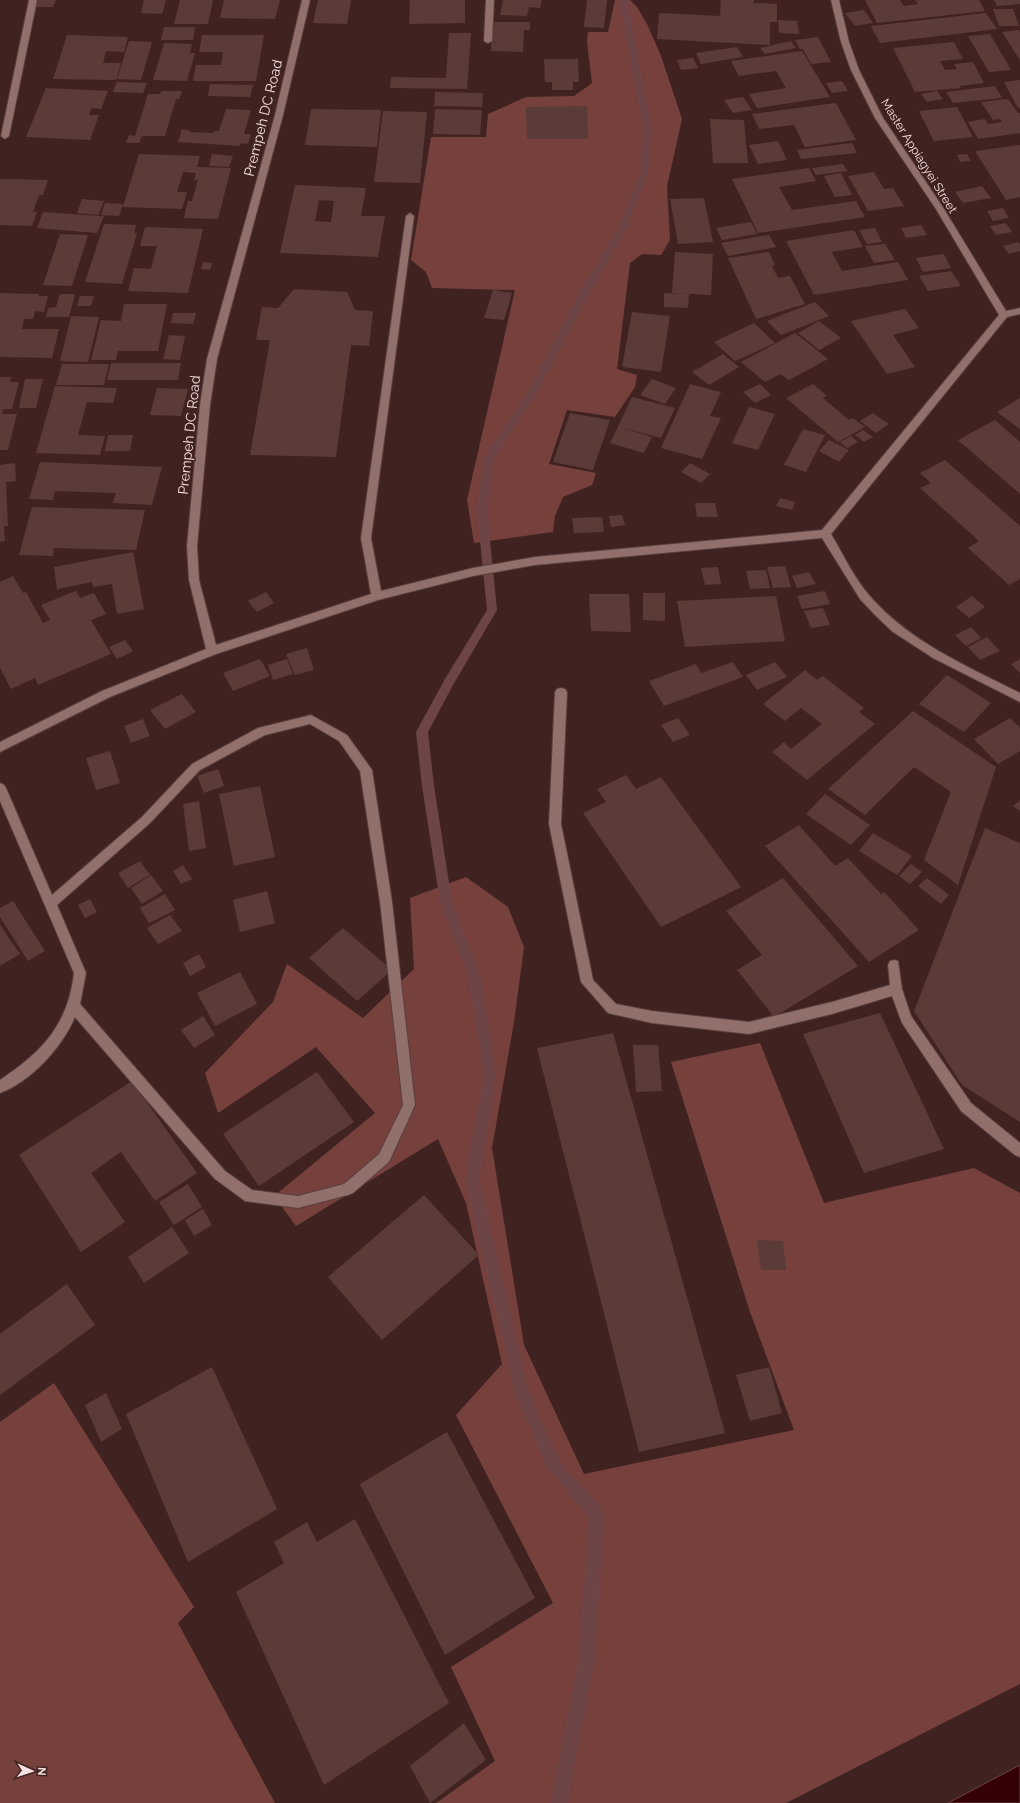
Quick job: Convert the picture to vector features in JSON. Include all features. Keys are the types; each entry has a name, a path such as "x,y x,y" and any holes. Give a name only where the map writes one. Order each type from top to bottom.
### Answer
{"street":[{"path":"5,136 33,0"},
{"name":"Prempeh DC Road","path":"212,651 194,580 192,546 205,404 212,359 279,115 306,0"},
{"path":"488,42 490,0"},
{"name":"Master Appiagyei Street","path":"835,0 845,42 855,70 878,118 940,209 1004,315"},
{"path":"377,596 366,538 410,216"},
{"path":"0,746 106,694 212,651 377,596 473,572 535,561 825,534 1004,315 1020,311"},
{"path":"825,534 864,596 892,624 920,646 1020,698"},
{"path":"560,692 556,762 555,824 587,982 612,1009 652,1017 749,1028 832,1008 896,989"},
{"path":"50,904 146,820 196,767 262,731 311,719 343,738 366,770 386,902 409,1105 384,1158 348,1190 298,1202 250,1196 220,1175 74,1006"},
{"path":"0,788 80,974 79,990 74,1006 58,1037 36,1062 0,1087"},
{"path":"894,965 896,989 906,1019 966,1107 1020,1151"}],"shaded area":[{"path":"615,0 630,0 637,7 647,24 661,56 682,119 667,186 670,240 661,255 642,254 630,263 617,369 637,375 635,387 615,417 567,410 549,464 596,473 592,485 563,497 555,516 553,532 474,543 467,500 515,290 432,288 426,272 411,260 431,137 486,137 488,114 526,97 574,96 592,83 587,42 588,32 608,32"},
{"path":"466,877 508,907 524,947 514,1022 492,1148 524,1345 584,1474 794,1430 750,1312 671,1062 760,1043 824,1203 974,1168 1020,1193 1020,1684 786,1803 436,1803 495,1761 451,1667 553,1603 456,1415 502,1364 466,1203 438,1139 296,1226 274,1196 375,1113 316,1047 218,1113 205,1073 273,1002 287,964 363,1018 414,969 410,898"},
{"path":"54,1383 194,1607 178,1623 275,1803 0,1803 0,1422"},
{"path":"1020,1765 1020,1803 948,1803"}],"building":[{"path":"38,0 56,0 53,7 36,7"},
{"path":"144,0 166,0 162,14 141,13"},
{"path":"180,0 213,0 208,24 174,24"},
{"path":"224,0 280,0 275,19 220,18"},
{"path":"318,0 351,0 347,24 313,23"},
{"path":"410,0 465,0 465,23 409,24"},
{"path":"503,0 542,0 540,8 529,7 527,16 500,15"},
{"path":"587,0 607,0 604,28 584,27"},
{"path":"721,0 754,0 754,3 777,4 777,22 770,22 770,45 657,39 659,13 720,16"},
{"path":"865,0 900,0 904,6 918,4 915,0 979,0 985,11 877,23"},
{"path":"994,0 1020,0 1020,4 997,6"},
{"path":"993,9 1013,9 1019,26 999,26"},
{"path":"864,10 873,23 855,26 845,13"},
{"path":"986,13 997,29 880,43 871,26"},
{"path":"778,20 797,21 799,34 779,33"},
{"path":"492,22 530,22 530,30 524,30 523,52 491,51"},
{"path":"164,27 195,27 193,40 161,40"},
{"path":"1019,30 1020,32 1020,60 1002,32"},
{"path":"449,33 471,33 467,89 390,88 391,77 446,78"},
{"path":"990,34 1011,70 989,72 968,36"},
{"path":"67,35 128,37 124,52 106,51 103,63 121,63 116,80 53,79"},
{"path":"202,35 264,35 256,81 193,81 196,65 221,65 223,52 199,52"},
{"path":"818,37 831,62 811,64 803,49 800,49 795,40"},
{"path":"129,41 152,42 141,80 117,79"},
{"path":"791,41 796,48 765,54 760,48"},
{"path":"954,42 963,59 940,61 945,70 957,69 954,64 973,62 984,83 960,86 961,88 915,92 893,48"},
{"path":"164,43 192,44 190,53 195,53 187,81 153,80"},
{"path":"737,47 743,57 701,64 696,53"},
{"path":"802,51 830,97 757,108 749,94 786,88 776,71 739,76 731,61"},
{"path":"693,58 698,68 681,70 677,60"},
{"path":"544,59 578,59 579,82 573,82 573,90 552,90 552,82 545,82"},
{"path":"1020,80 1020,108 1018,108 1004,82"},
{"path":"842,81 848,91 832,93 826,83"},
{"path":"117,82 147,83 143,93 113,92"},
{"path":"210,84 253,85 250,97 208,96"},
{"path":"995,86 1002,98 953,103 946,92"},
{"path":"46,88 108,91 101,109 91,108 89,115 99,115 90,140 26,137"},
{"path":"161,91 182,91 179,99 176,99 165,136 142,136 139,143 126,143 129,135 135,136 148,94 160,94"},
{"path":"937,91 943,99 927,102 921,94"},
{"path":"435,92 483,93 482,107 434,106"},
{"path":"743,97 752,110 733,113 724,100"},
{"path":"1008,99 1018,113 1020,113 1020,133 978,139 968,122 985,119 988,124 1002,122 1000,119 993,120 981,102"},
{"path":"836,103 856,140 805,147 794,125 759,129 752,114"},
{"path":"587,106 588,139 527,139 526,107"},
{"path":"957,107 973,137 934,141 919,111"},
{"path":"226,109 251,110 244,134 251,134 248,144 241,143 240,146 178,142 182,129 189,130 189,132 214,133 214,131 219,131"},
{"path":"311,109 381,110 377,147 305,145"},
{"path":"435,109 482,110 480,135 433,134"},
{"path":"383,111 427,112 420,183 374,182"},
{"path":"710,119 744,120 748,163 713,163"},
{"path":"778,141 787,160 758,164 749,145"},
{"path":"852,143 857,153 801,159 797,150"},
{"path":"1020,145 1020,197 1006,200 975,151"},
{"path":"139,154 200,156 197,167 231,168 218,219 184,218 188,201 192,201 198,180 194,180 196,173 183,172 177,192 187,192 182,209 123,207"},
{"path":"212,154 233,156 229,167 209,166"},
{"path":"967,154 971,161 960,162 957,155"},
{"path":"843,164 847,171 816,175 812,168"},
{"path":"809,168 816,181 779,187 792,210 856,201 865,217 758,233 732,179"},
{"path":"874,172 884,189 893,188 904,206 868,211 848,176"},
{"path":"841,173 852,195 835,197 824,176"},
{"path":"0,179 48,180 43,195 39,195 33,212 37,212 32,226 0,225"},
{"path":"295,185 366,188 361,216 385,216 378,257 280,253","holes":["319,200 334,201 331,222 315,221"]},
{"path":"982,186 991,198 963,203 955,192"},
{"path":"704,198 713,242 678,244 670,199"},
{"path":"82,199 104,201 98,215 77,213"},
{"path":"105,203 123,204 119,216 101,215"},
{"path":"1003,208 1009,218 993,221 987,211"},
{"path":"43,212 104,216 97,233 37,228"},
{"path":"751,222 757,234 722,240 716,228"},
{"path":"1006,223 1012,232 996,235 990,226"},
{"path":"104,224 136,225 134,233 137,233 122,284 85,282"},
{"path":"921,225 927,235 906,238 901,228"},
{"path":"145,227 203,229 188,293 128,291 134,268 151,269 157,246 140,246"},
{"path":"875,228 882,242 867,244 859,230"},
{"path":"854,230 863,247 832,252 842,271 898,262 908,280 814,295 786,241"},
{"path":"60,234 88,235 72,286 43,285"},
{"path":"769,235 776,247 728,256 721,243"},
{"path":"1018,242 1020,244 1020,251 1009,254 1003,246"},
{"path":"885,244 895,260 874,263 865,246"},
{"path":"675,252 713,254 711,295 672,293"},
{"path":"769,252 775,265 772,266 778,278 790,276 805,304 756,319 728,258"},
{"path":"944,254 951,268 923,272 916,258"},
{"path":"203,262 212,263 210,270 201,269"},
{"path":"951,271 961,286 928,291 919,276"},
{"path":"294,289 347,292 355,310 373,311 369,346 351,345 336,457 250,455 270,340 256,340 262,307 278,308"},
{"path":"493,290 512,293 504,320 484,318"},
{"path":"0,293 39,294 39,296 48,296 44,312 35,311 33,319 24,319 22,329 59,329 52,358 0,357"},
{"path":"664,293 689,294 688,308 664,307"},
{"path":"60,294 75,294 69,317 46,317 48,308 56,307"},
{"path":"80,296 94,296 91,306 77,306"},
{"path":"815,302 829,316 781,335 767,321"},
{"path":"124,304 167,304 158,351 118,351 116,360 91,360 101,320 121,321"},
{"path":"905,309 919,328 893,335 915,367 887,374 851,321"},
{"path":"632,312 670,316 661,372 622,367"},
{"path":"173,313 196,313 193,324 171,323"},
{"path":"71,316 99,317 88,362 60,361"},
{"path":"819,321 841,338 819,350 798,333"},
{"path":"754,323 775,343 735,361 714,342"},
{"path":"795,333 828,359 789,380 780,374 765,382 741,362"},
{"path":"169,335 185,336 180,360 163,359"},
{"path":"723,354 739,367 709,385 692,372"},
{"path":"111,363 181,363 178,380 107,380"},
{"path":"62,364 109,364 104,385 56,385"},
{"path":"0,377 11,377 10,382 19,382 12,409 3,409 2,414 17,414 8,450 0,450"},
{"path":"25,379 43,379 36,408 19,408"},
{"path":"652,379 676,388 665,404 640,395"},
{"path":"690,384 721,392 710,416 721,418 702,459 661,448"},
{"path":"760,384 771,395 755,403 743,392"},
{"path":"813,384 827,396 823,398 849,420 853,418 865,427 838,442 786,398"},
{"path":"55,386 117,388 113,403 87,402 78,435 105,436 100,455 36,453"},
{"path":"157,388 188,389 181,416 150,415"},
{"path":"632,397 675,408 661,438 620,427 652,437 644,453 610,443"},
{"path":"1020,398 1020,429 997,412"},
{"path":"749,407 775,414 758,450 732,443"},
{"path":"570,413 610,420 593,470 553,462"},
{"path":"873,413 889,424 876,433 860,421"},
{"path":"995,420 1020,442 1020,494 958,440"},
{"path":"803,429 825,435 806,472 784,465"},
{"path":"863,430 873,437 864,442 855,435"},
{"path":"108,435 133,435 130,451 105,451"},
{"path":"851,436 858,442 847,448 840,442"},
{"path":"829,440 849,450 839,462 819,451"},
{"path":"945,460 1020,526 1020,579 1009,585 968,548 979,541 920,488 931,483 920,473"},
{"path":"40,462 162,467 152,505 113,503 116,493 55,491 53,500 29,499"},
{"path":"15,463 16,481 6,482 8,526 4,526 5,541 0,542 0,465"},
{"path":"690,463 710,474 701,483 681,472"},
{"path":"780,498 795,502 792,510 776,506"},
{"path":"695,503 715,503 718,517 697,517"},
{"path":"32,507 145,510 136,550 54,548 53,556 19,555"},
{"path":"622,515 625,525 611,527 609,516"},
{"path":"602,517 604,532 574,533 572,518"},
{"path":"133,552 144,609 117,614 112,584 93,587 92,582 57,589 54,567"},
{"path":"785,566 791,587 773,588 767,567"},
{"path":"718,567 721,584 705,585 701,568"},
{"path":"766,570 770,588 750,589 746,571"},
{"path":"809,572 816,584 797,588 792,576"},
{"path":"13,576 23,593 26,592 43,623 50,620 41,605 76,591 80,598 94,593 106,614 91,620 111,654 38,685 35,678 11,689 0,668 0,582"},
{"path":"825,591 830,604 802,609 797,596"},
{"path":"266,592 274,603 257,612 248,601"},
{"path":"643,593 665,593 665,621 643,620"},
{"path":"589,594 629,594 631,632 591,631"},
{"path":"776,596 785,641 685,647 677,601"},
{"path":"972,596 985,607 969,618 956,607"},
{"path":"823,608 830,625 811,628 804,611"},
{"path":"971,627 981,638 966,646 955,635"},
{"path":"987,637 1000,651 980,660 968,647"},
{"path":"125,640 133,651 117,659 109,647"},
{"path":"307,648 314,670 295,675 286,654"},
{"path":"260,659 270,676 233,691 223,673"},
{"path":"287,659 293,674 273,680 268,665"},
{"path":"1020,659 1020,673 1011,664"},
{"path":"733,662 743,677 664,706 649,681 696,664 701,673"},
{"path":"775,662 787,677 757,690 746,675"},
{"path":"805,670 817,680 823,676 864,708 859,712 875,724 807,780 772,752 784,742 791,749 822,724 801,708 785,721 763,704"},
{"path":"947,675 991,703 964,732 919,704"},
{"path":"182,694 196,712 165,729 150,710"},
{"path":"913,711 996,767 958,885 924,860 951,792 914,767 865,815 828,789"},
{"path":"678,718 690,735 673,742 661,725"},
{"path":"1010,718 1020,728 1020,751 998,764 974,739"},
{"path":"143,719 150,736 131,743 124,726"},
{"path":"110,751 120,783 96,790 86,758"},
{"path":"218,769 224,786 204,793 197,776"},
{"path":"626,775 636,789 661,777 741,887 661,927 583,813 606,802 597,789"},
{"path":"260,786 275,857 234,866 219,794"},
{"path":"825,794 870,825 851,845 806,814"},
{"path":"1020,800 1020,811 1013,806"},
{"path":"199,801 206,848 189,851 183,804"},
{"path":"799,825 835,866 848,858 881,894 884,892 919,930 869,962 765,846"},
{"path":"985,828 1020,843 1020,1122 962,1085 914,1011"},
{"path":"873,833 912,856 897,875 859,851"},
{"path":"140,861 150,875 128,888 118,873"},
{"path":"911,864 922,872 910,884 899,876"},
{"path":"183,865 192,879 181,884 173,871"},
{"path":"151,875 163,891 142,904 131,888"},
{"path":"783,878 858,966 774,1017 737,970 762,955 726,911"},
{"path":"927,878 949,895 941,904 918,886"},
{"path":"267,891 275,923 240,932 233,900"},
{"path":"165,894 175,910 149,923 140,908"},
{"path":"90,899 97,912 85,918 78,905"},
{"path":"13,901 45,951 28,961 0,917 0,908"},
{"path":"170,915 182,931 158,944 147,928"},
{"path":"0,925 20,954 0,966"},
{"path":"343,928 392,970 357,1001 309,958"},
{"path":"199,954 206,967 190,976 183,963"},
{"path":"240,972 257,1004 215,1026 197,993"},
{"path":"880,1013 944,1149 864,1173 803,1034"},
{"path":"203,1016 215,1035 194,1048 181,1030"},
{"path":"613,1033 725,1433 639,1452 537,1048"},
{"path":"633,1045 658,1045 662,1091 636,1092"},
{"path":"317,1072 354,1122 259,1186 223,1134"},
{"path":"132,1081 197,1173 155,1201 121,1152 91,1173 125,1222 81,1252 19,1155"},
{"path":"188,1184 202,1207 174,1225 159,1202"},
{"path":"424,1195 479,1255 382,1340 328,1277"},
{"path":"203,1209 212,1225 194,1236 185,1220"},
{"path":"172,1227 189,1253 144,1283 128,1257"},
{"path":"757,1240 783,1241 786,1270 761,1270"},
{"path":"67,1284 95,1325 0,1395 0,1334"},
{"path":"212,1367 277,1509 188,1562 126,1414"},
{"path":"769,1367 782,1413 750,1421 736,1375"},
{"path":"106,1393 122,1429 101,1442 85,1405"},
{"path":"447,1432 535,1598 445,1655 360,1484"},
{"path":"355,1519 449,1703 324,1785 236,1592 284,1563 274,1542 307,1522 317,1542"},
{"path":"464,1723 486,1760 430,1803 410,1766"}],"waterway":[{"path":"559,1803 587,1659 597,1514 553,1464 522,1393 472,1179 490,1076 475,979 446,902 428,786 422,732 449,682 492,610 482,510 489,458 530,396 590,283 622,229 645,171 647,126 624,4 625,0"}]}
